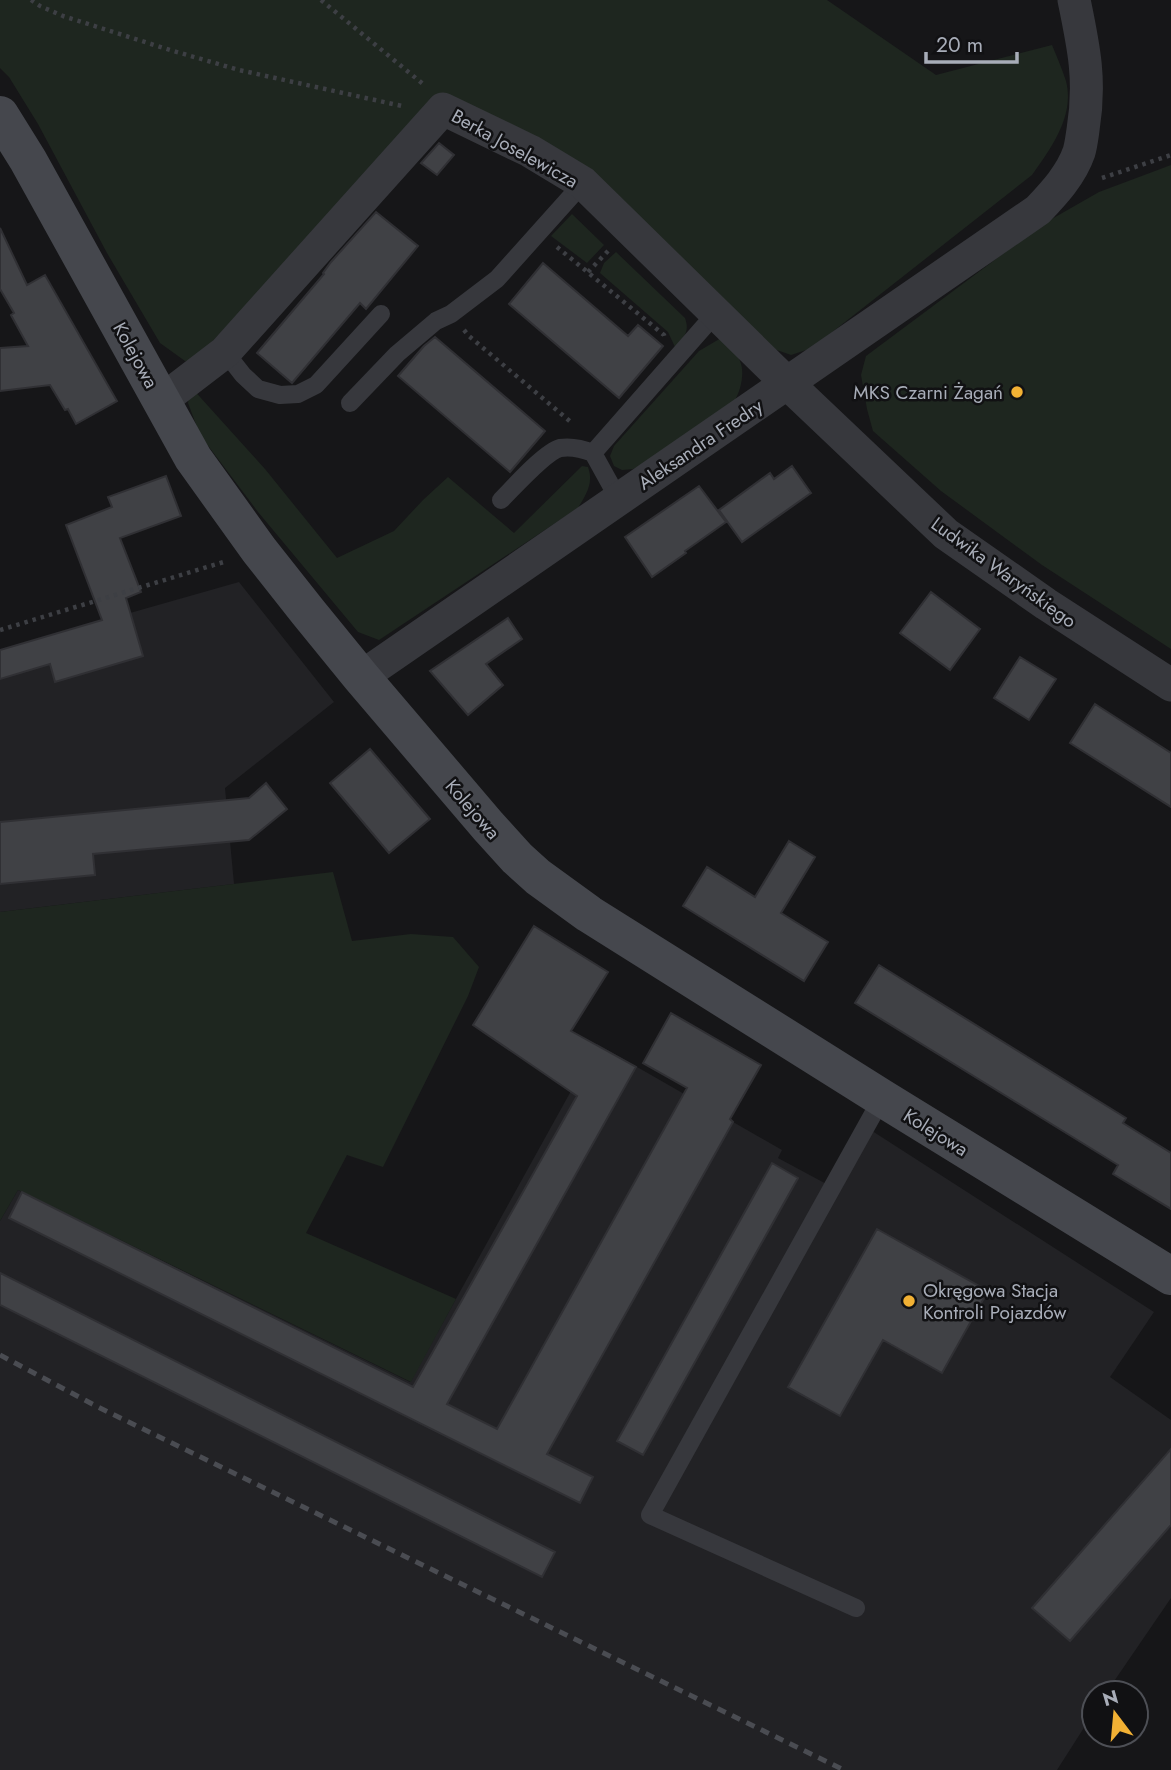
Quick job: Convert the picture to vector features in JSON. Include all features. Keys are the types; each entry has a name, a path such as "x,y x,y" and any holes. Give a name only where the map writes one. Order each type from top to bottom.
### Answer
{"street":[{"name":"Aleksandra Fredry","path":"361,677 1038,210 1068,175 1079,151 1087,85 1085,50 1074,0"},
{"name":"Berka Joselewicza","path":"162,401 225,352 441,112 530,151 583,183 788,384"},
{"name":"Kolejowa","path":"0,115 28,160 193,458 259,550 361,677 517,858 538,877 589,914 1171,1276"},
{"name":"Ludwika Waryńskiego","path":"788,384 946,534 1046,604 1171,685"}],"lane":[{"path":"350,403 397,354 436,321 450,314 497,279 583,183"},
{"path":"596,450 716,313"},
{"path":"225,352 258,389 280,395 298,394 316,384 381,314"},
{"path":"501,500 548,454 559,449 596,450"},
{"path":"596,450 619,500"},
{"path":"856,1608 650,1515 881,1098"}],"path":[{"path":"31,0 63,16 239,70 441,112"},
{"path":"321,0 434,93 441,112"},
{"path":"539,232 664,335 673,362"},
{"path":"450,314 469,336 596,450"},
{"path":"0,630 259,550"}],"shaded area":[{"path":"0,0 827,0 936,75 1052,45 1066,81 1067,107 1060,131 1032,175 812,348 791,355 774,349 451,100 407,134 195,360 185,361 160,343 107,253 38,124 9,77 0,68"},
{"name":"MKS Czarni Żagań","path":"1171,165 1171,649 1042,565 941,491 873,431 861,375 866,356 1043,224 1099,192"},
{"path":"572,214 604,245 587,263 551,236"},
{"path":"616,252 685,318 686,331 675,347 668,332 600,273 604,263"},
{"path":"721,338 737,355 741,365 742,381 735,400 653,459 633,469 622,470 614,466 610,456 614,446 699,351"},
{"path":"191,387 265,469 337,558 394,531 448,477 514,533 582,466 588,467 590,484 578,508 379,640 358,632 258,512 200,435 188,403"},
{"path":"239,582 334,702 225,788 234,884 0,912 0,650"},
{"path":"333,872 352,941 411,934 453,937 479,967 468,996 383,1167 347,1155 306,1233 456,1299 411,1382 18,1190 0,1221 0,912"},
{"path":"597,1044 782,1150 778,1158 832,1187 866,1127 1154,1312 1110,1377 1171,1420 1171,1598 1116,1679 1080,1679 1080,1734 1057,1770 0,1770 0,1221 18,1190 410,1382"}],"building":[{"path":"439,143 454,155 437,175 421,163"},
{"path":"376,212 418,246 366,309 360,303 292,383 257,353 324,274 331,262"},
{"path":"0,228 27,285 45,275 117,401 76,424 50,385 0,391 0,348 28,346 0,289"},
{"path":"543,263 628,336 638,325 663,346 619,398 509,304"},
{"path":"435,337 545,431 510,472 398,376"},
{"path":"792,466 811,493 742,542 719,510 770,473 774,479"},
{"path":"166,476 181,516 120,538 141,592 126,598 143,656 55,682 50,664 0,679 0,650 102,620 66,525 112,507 108,497"},
{"path":"699,486 726,522 652,577 625,537"},
{"path":"931,592 980,629 950,670 900,633"},
{"path":"508,618 522,639 486,664 503,685 468,715 430,671"},
{"path":"1020,657 1056,679 1029,720 994,698"},
{"path":"1095,704 1171,753 1171,807 1070,743"},
{"path":"370,749 430,819 389,853 330,783"},
{"path":"266,783 287,809 249,840 93,854 95,875 0,884 0,822 249,798"},
{"path":"789,841 815,857 781,913 828,942 804,981 683,906 707,867 755,897"},
{"path":"534,926 608,972 571,1031 636,1067 447,1404 497,1429 687,1088 643,1063 671,1013 761,1065 730,1119 733,1122 547,1454 593,1477 580,1503 9,1218 22,1192 413,1387 577,1096 473,1025"},
{"path":"879,965 1126,1118 1123,1123 1171,1153 1171,1209 1113,1174 1118,1165 855,1003"},
{"path":"772,1163 798,1178 643,1455 617,1441"},
{"name":"Okręgowa Stacja Kontroli Pojazdów","path":"877,1229 988,1291 942,1373 883,1340 840,1416 788,1387"},
{"path":"0,1273 555,1552 542,1577 0,1305"},
{"path":"1171,1449 1171,1525 1070,1641 1032,1608"}],"railway":[{"path":"0,1355 96,1406 844,1770"}],"place":[{"name":"MKS Czarni Żagań","path":"1017,392"},
{"name":"Okręgowa Stacja Kontroli Pojazdów","path":"909,1301"}]}
